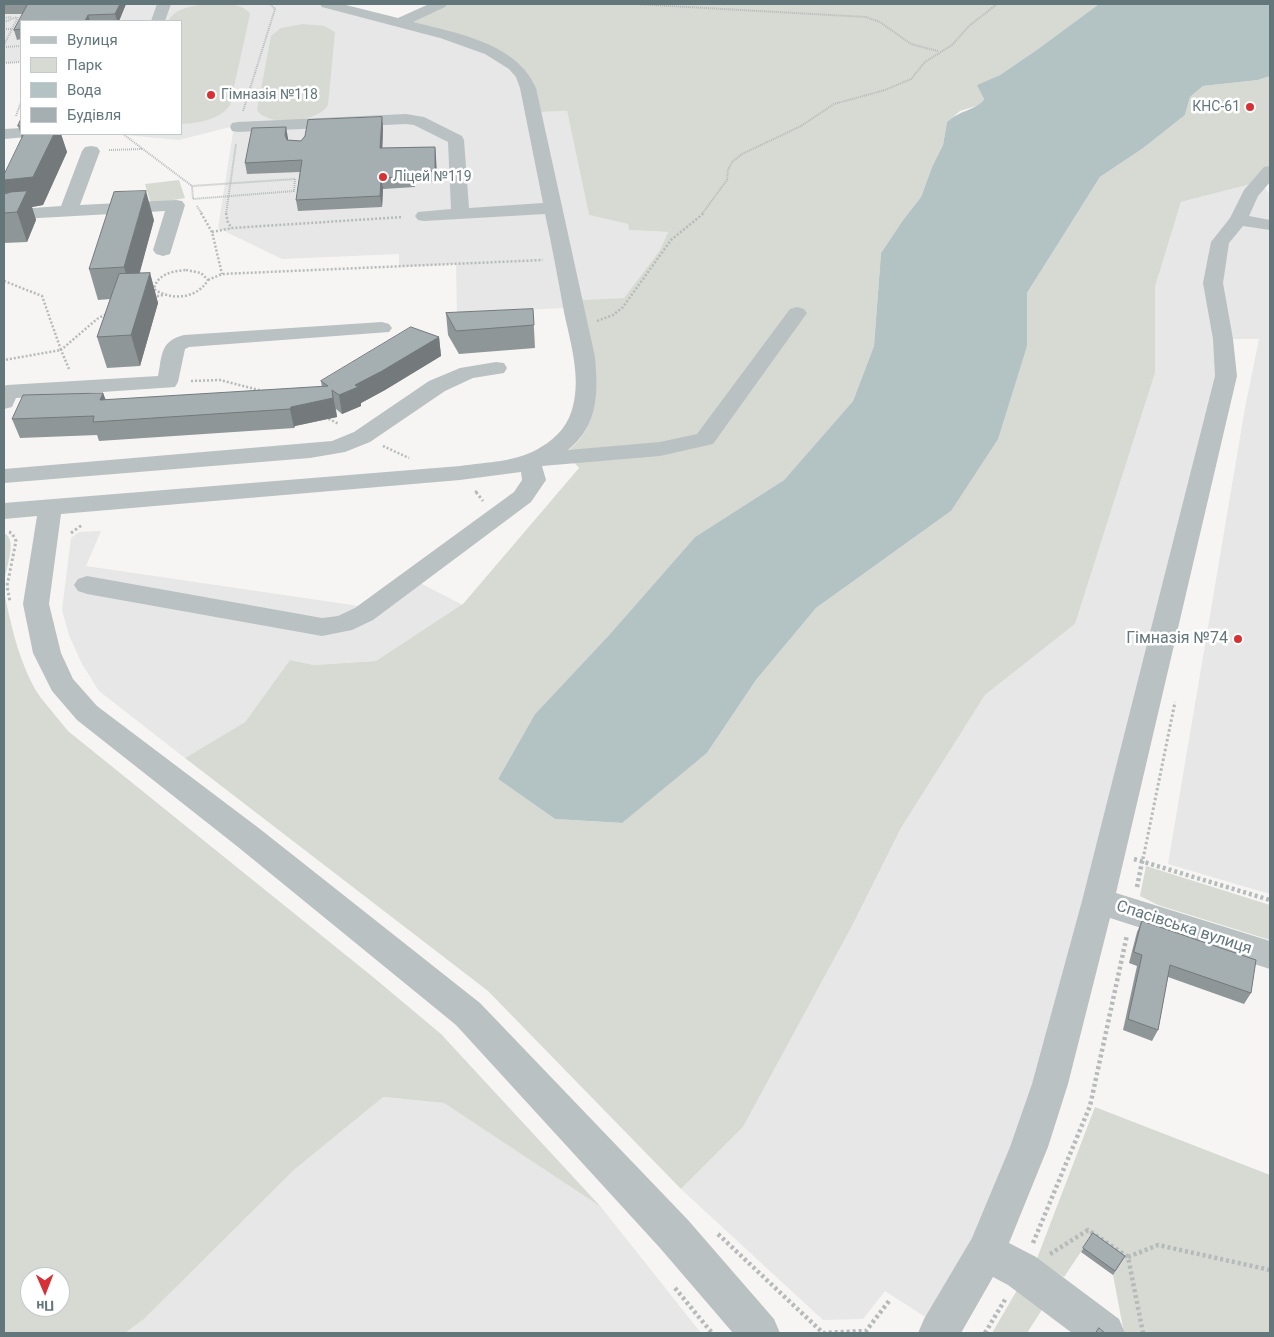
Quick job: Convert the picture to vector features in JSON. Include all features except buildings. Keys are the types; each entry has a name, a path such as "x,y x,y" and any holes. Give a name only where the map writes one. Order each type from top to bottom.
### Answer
{"street":[{"path":"158,20 164,4"},
{"path":"327,4 445,35 490,51 514,66 523,76 528,88 578,327 584,357 586,389 583,410 570,434 557,449 531,461"},
{"path":"400,23 440,4"},
{"path":"238,127 299,131 412,119 456,140 460,214"},
{"path":"4,134 22,138"},
{"path":"438,151 457,150"},
{"path":"69,210 91,151"},
{"path":"938,1333 986,1252 1029,1147 1050,1084 1098,901 1182,561 1218,401 1226,376 1223,338 1213,283 1220,242 1238,220 1250,194 1270,171"},
{"path":"4,219 19,214 176,205 163,250"},
{"path":"424,216 553,208"},
{"path":"1238,220 1270,225"},
{"path":"4,511 460,473 531,461 660,449 705,439 797,313"},
{"path":"4,369 6,397 78,388 168,382 175,346 184,341 382,328"},
{"path":"4,476 300,452 337,447 362,437 437,386 468,373 496,368"},
{"path":"87,585 322,627 343,624 364,614 523,497 534,480 531,461"},
{"path":"50,508 36,604 47,653 62,684 87,713 248,838 468,1014 674,1234 760,1333"},
{"name":"Спасівська вулиця","path":"1098,901 1270,955"},
{"path":"986,1252 1022,1271 1104,1333"}],"path":[{"path":"232,228 228,223 226,214 238,127 275,8 270,4"},
{"path":"634,4 866,17 882,22 887,29 910,43 927,50 940,51"},
{"path":"578,327 602,320 623,307 672,240 698,218 710,204 727,180 728,170 732,162 742,154 801,126 834,104 885,90 911,79 925,62 952,45 969,26 997,4"},
{"path":"4,18 18,17"},
{"path":"4,22 18,17"},
{"path":"18,17 4,46 20,46"},
{"path":"4,30 12,29"},
{"path":"4,63 20,62"},
{"path":"16,116 20,105"},
{"path":"124,135 192,186 296,179 294,191 193,199"},
{"path":"91,151 143,149"},
{"path":"192,186 193,199 212,232 222,274"},
{"path":"212,232 232,228 424,216"},
{"path":"146,298 163,295 188,295 202,288 208,280 222,274 564,260"},
{"path":"163,295 154,289 154,284 162,276 169,273 194,270 206,276 208,280"},
{"path":"4,281 42,296 61,350 78,388"},
{"path":"4,360 61,350 97,319 112,311"},
{"path":"168,382 220,380 267,392"},
{"path":"1110,851 1270,900"},
{"path":"985,1333 1022,1271 1090,1106 1143,861"},
{"path":"1022,1271 1088,1230 1128,1257 1143,1333"},
{"path":"1128,1257 1158,1244 1270,1270"}],"shaded area":[{"name":"Ліцей №119","path":"4,4 318,4 419,31 484,53 508,66 517,76 523,88 565,308 457,313 456,264 399,267 399,254 282,259 218,228 234,126 179,140 126,135 182,135 182,20 20,20 20,62 4,63"},
{"path":"567,111 589,215 628,224 629,230 668,232 660,250 624,298 581,300 540,112"},
{"path":"1259,182 1270,194 1270,894 1168,864 1245,408 1259,339 1223,339 1226,376 1050,1084 941,1327 885,1291 863,1319 823,1320 681,1189 743,1127 852,926 901,828 985,695 1075,624 1155,373 1155,287 1181,202"},
{"path":"101,531 86,566 359,606 402,574 463,605 376,661 314,665 290,660 245,722 185,758 99,691 82,664 69,635 62,610 71,538 79,532"},
{"path":"382,1097 444,1103 601,1207 701,1333 125,1333 144,1319 295,1169"}],"green space":[{"path":"227,4 242,7 250,14 230,105 215,117 201,122 182,124 182,20 169,20 181,10 193,6"},
{"path":"451,4 1099,4 1000,75 978,85 984,99 979,105 960,111 947,122 943,145 932,167 921,197 881,253 874,346 853,401 784,480 695,537 610,634 535,714 498,779 555,819 621,823 707,753 756,680 816,608 951,511 1027,346 1027,293 1100,177 1142,149 1185,115 1190,97 1203,86 1258,80 1270,76 1270,169 1259,182 1181,202 1155,287 1155,373 1075,624 985,695 901,828 852,926 743,1127 681,1189 488,991 185,758 245,722 290,660 314,665 376,661 463,604 579,468 566,453 580,438 589,423 593,407 594,389 591,351 581,300 624,298 660,250 668,232 629,230 628,224 589,215 567,111 540,112 531,81 509,57 407,22 440,6"},
{"path":"303,24 324,26 335,32 328,105 323,111 315,115 293,121 282,121 263,116 257,110 271,36 281,28"},
{"path":"179,180 185,198 151,204 145,184"},
{"path":"4,533 9,537 11,550 4,584"},
{"path":"4,590 13,631 28,674 41,698 68,731 441,1034 601,1207 444,1103 383,1097 295,1169 144,1319 125,1333 4,1333"},
{"path":"1146,866 1270,905 1270,940 1158,905 1140,896"},
{"path":"1095,1107 1270,1175 1270,1333 1124,1333 1113,1275 1091,1237 1064,1277 1036,1261"},
{"path":"1020,1285 1045,1305 1027,1333 992,1333"}],"water":[{"path":"1099,4 1270,4 1270,76 1258,80 1203,86 1190,97 1185,115 1142,149 1100,177 1027,293 1027,346 998,439 951,511 816,608 756,680 707,753 622,823 555,819 498,779 535,714 610,634 695,537 784,480 853,401 874,346 881,253 921,197 932,167 943,145 947,122 981,103 984,99 977,85 1000,75"}],"place":[{"name":"Гімназія №118","path":"211,95"},
{"name":"КНС-61","path":"1250,107"},
{"name":"Ліцей №119","path":"383,177"},
{"name":"Гімназія №74","path":"1238,639"}]}
